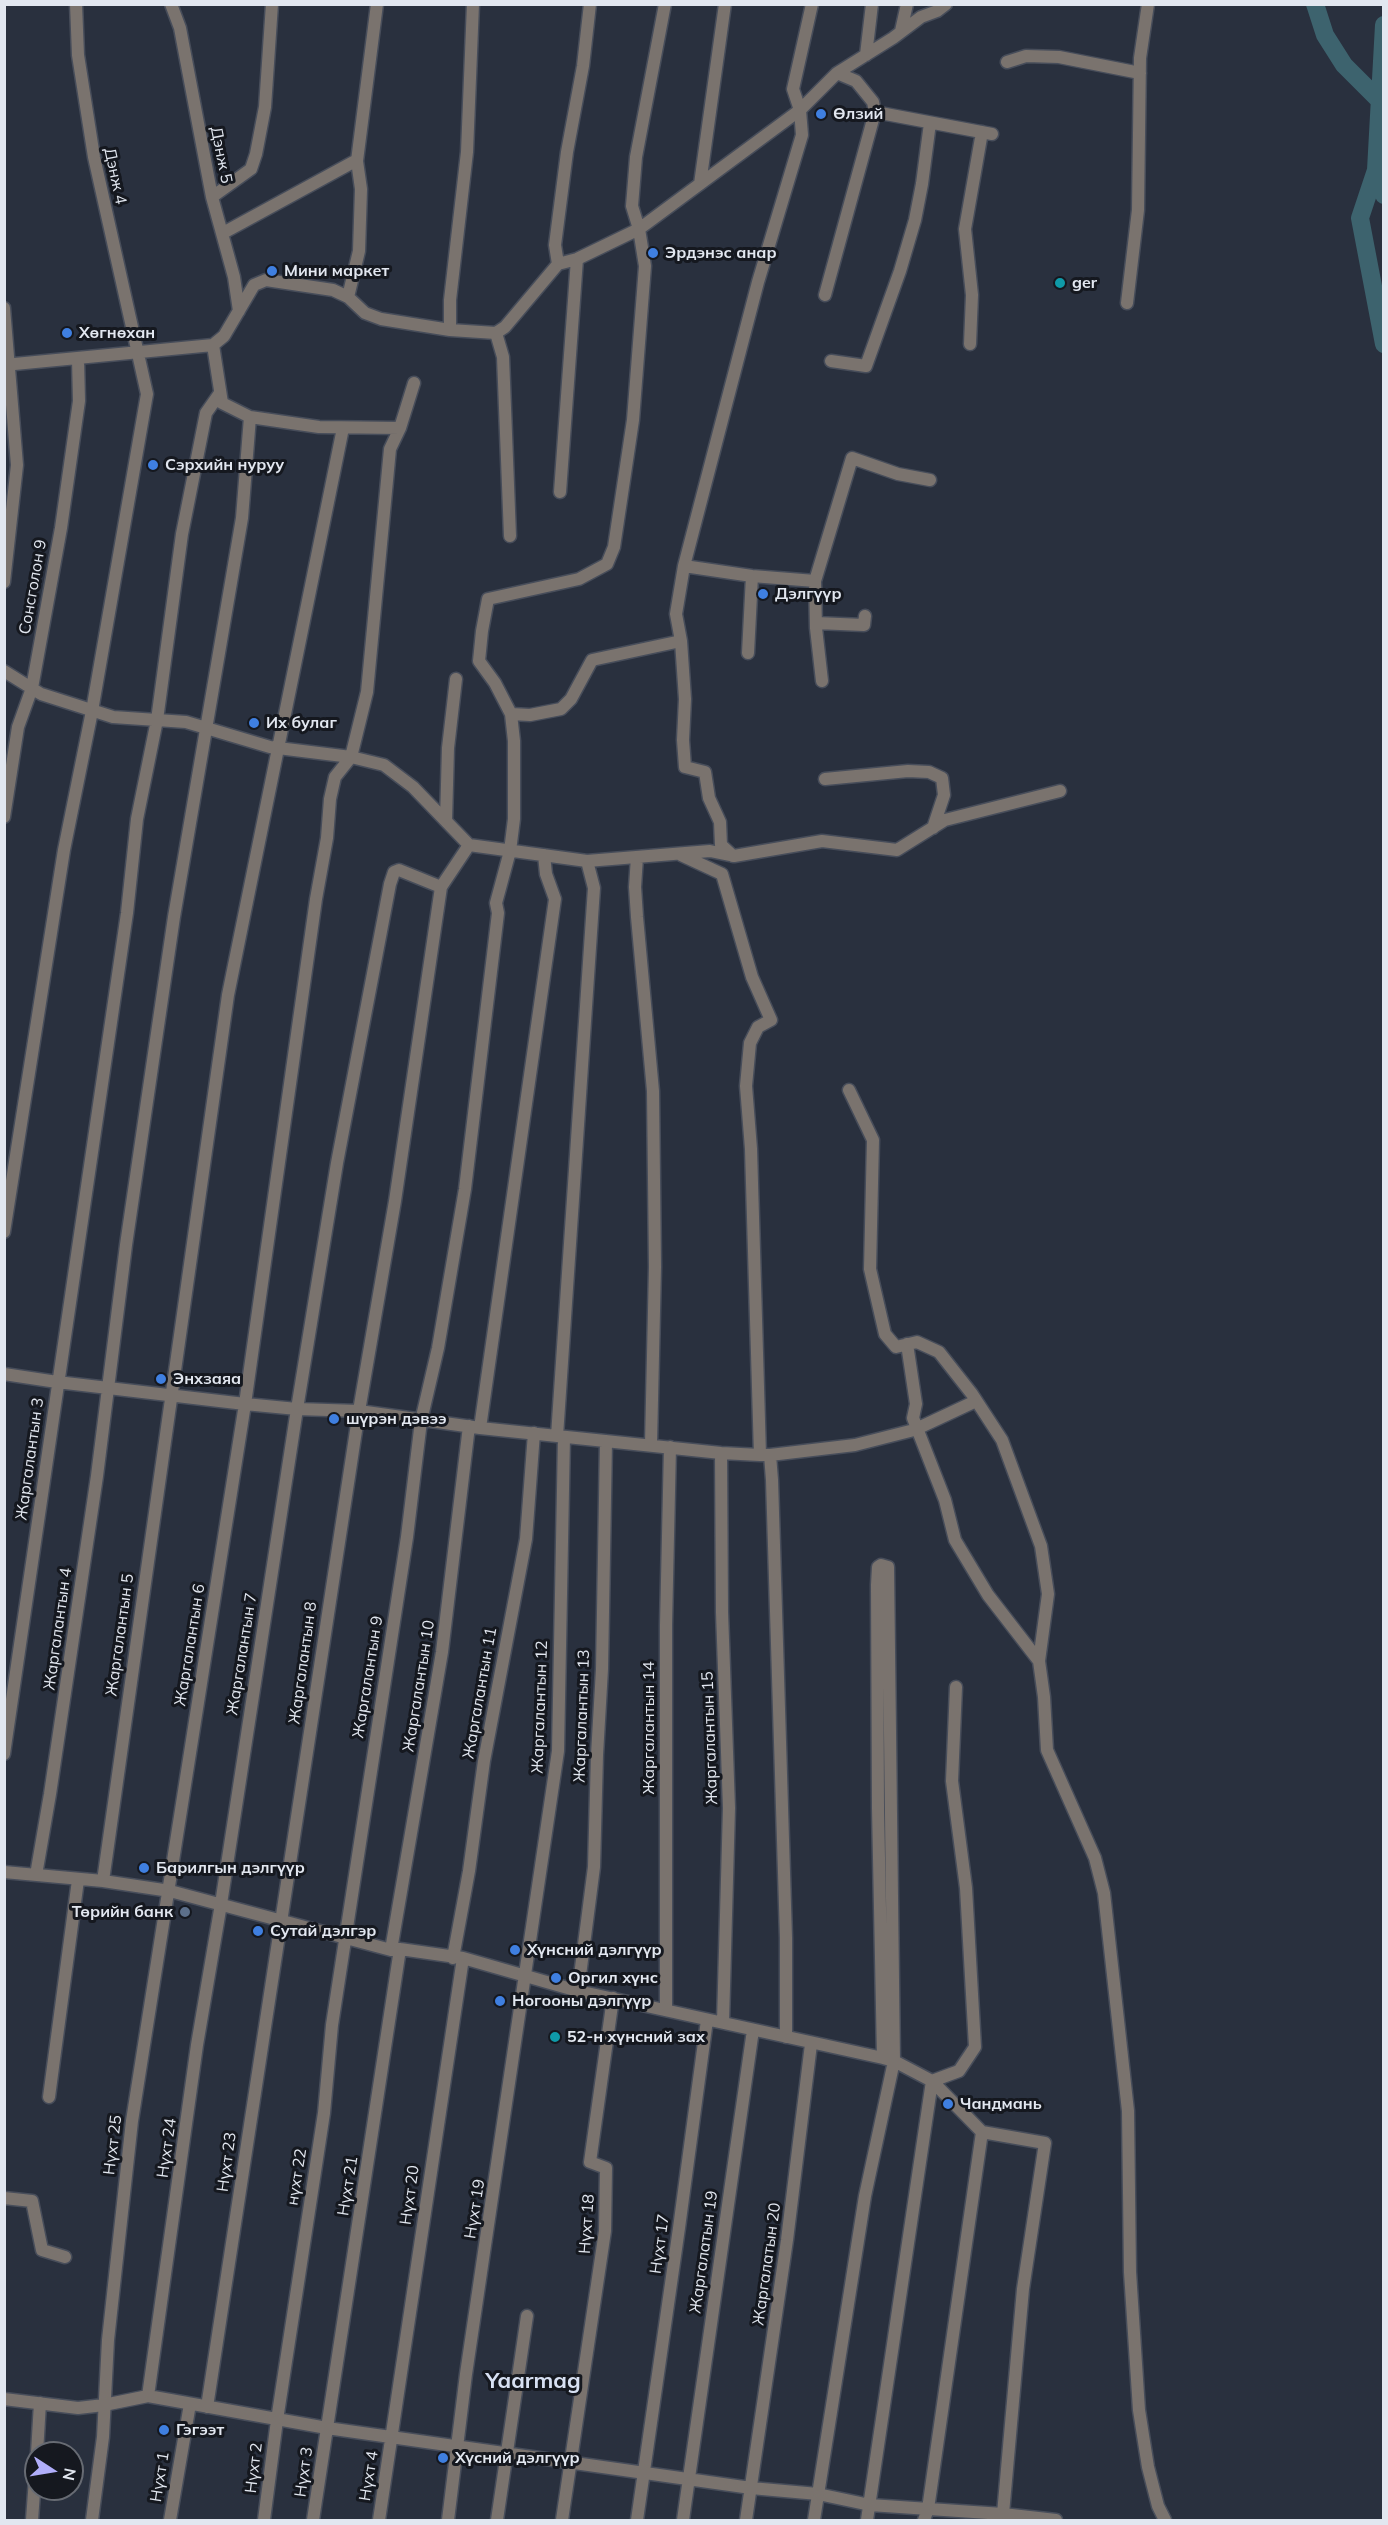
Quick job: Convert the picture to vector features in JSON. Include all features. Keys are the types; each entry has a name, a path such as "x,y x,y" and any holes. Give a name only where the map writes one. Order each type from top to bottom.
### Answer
{"street":[{"name":"Дэнж 4","path":"4,1232 64,850 92,711 147,394 94,157 78,55 76,4"},
{"name":"Дэнж 5","path":"171,4 180,28 212,196 234,277 238,311"},
{"path":"212,196 251,169 256,154 265,107 272,4"},
{"path":"348,297 359,251 362,189 357,160 377,4"},
{"path":"450,330 450,300 467,152 473,4"},
{"path":"558,264 555,245 567,152 584,66 590,4"},
{"path":"665,4 636,156 632,206 639,229 645,266 633,420 614,547 607,564 579,579 488,599 479,661 495,683 511,714 530,715 561,709 571,699 592,660 681,641"},
{"path":"700,184 725,4"},
{"path":"734,856 721,845 720,822 709,798 705,772 685,766 683,740 685,699 681,641 676,614 684,566 758,282 802,135 800,110 793,89 812,4"},
{"path":"866,55 872,4"},
{"path":"902,31 907,4"},
{"path":"7,365 213,345 224,336 254,285 267,280 333,290 348,297 365,314 381,320 450,330 496,333 505,327 558,264 577,259 639,229 800,110 837,73 921,17 937,11 946,4"},
{"path":"1127,303 1138,210 1140,73 1148,4"},
{"path":"1007,62 1026,56 1059,57 1140,73"},
{"path":"825,296 875,112 873,102 856,81 837,73"},
{"path":"875,112 987,133 965,229 972,295 970,344"},
{"path":"831,361 866,366 900,271 915,220 930,123"},
{"path":"223,233 357,160"},
{"path":"560,492 577,259"},
{"path":"4,308 17,465 4,582"},
{"path":"496,333 503,357 510,536"},
{"path":"213,345 222,403 250,417 319,427 400,428"},
{"name":"Сонсголон 9","path":"4,818 18,727 32,688 61,528 79,401 78,359"},
{"path":"351,757 367,692 390,449 400,428 414,383"},
{"name":"Жаргалантын 3","path":"4,1754 127,913 137,819 157,720 184,523 206,412 220,393"},
{"name":"Жаргалантын 4","path":"36,1875 95,1488 106,1386 172,929 242,518 250,417"},
{"name":"Жаргалантын 5","path":"103,1881 228,995 343,428"},
{"path":"822,681 816,623 815,581 852,458 898,474 930,480"},
{"path":"684,566 752,576 815,581"},
{"path":"748,653 752,576"},
{"path":"816,623 864,625 866,616"},
{"path":"4,671 41,694 113,717 186,722 279,748 351,757 384,765 413,787 469,845 587,861 710,851 734,856 822,842 897,850 945,820 1060,791"},
{"path":"446,821 448,748 456,679"},
{"name":"Жаргалантын 9","path":"345,1938 407,1537 421,1420 438,1348 465,1190 498,914 496,903 510,851 514,819 514,741 511,714"},
{"name":"Жаргалантын 6","path":"170,1891 245,1404 308,955 327,838 330,799 335,777 351,757"},
{"path":"825,779 908,771 929,772 942,778 944,795 933,828"},
{"path":"441,887 469,845"},
{"name":"Жаргалантын 10","path":"396,1950 555,899 546,874 544,855"},
{"path":"681,855 722,874 753,977 771,1020 758,1028 750,1043 746,1086 751,1149 786,1938 786,2037"},
{"path":"637,856 636,907 653,1091 655,1267 651,1444"},
{"name":"Жаргалантын 12","path":"527,1977 558,1751 560,1436 594,888 587,861"},
{"name":"Жаргалантын 7","path":"221,1904 337,1163 390,884 394,872 399,870 441,887"},
{"name":"Жаргалантын 8","path":"282,1921 359,1411 395,1201 441,887"},
{"path":"849,1089 873,1140 870,1269 885,1334 896,1347 917,1342 939,1352 976,1401 1002,1440 1041,1546 1048,1594 1038,1661 1044,1697 1047,1750 1095,1858 1104,1893 1128,2111 1130,2272 1139,2410 1148,2467 1158,2506 1165,2520"},
{"path":"907,1344 916,1404 913,1418 945,1500 955,1540 988,1595 1038,1661"},
{"path":"4,1374 245,1404 297,1409 359,1411 475,1427 721,1453 765,1455 855,1445 917,1429 976,1401"},
{"name":"Жаргалантын 11","path":"458,1958 484,1761 526,1539 534,1433"},
{"name":"Жаргалантын 13","path":"578,1991 594,1867 602,1669 606,1441"},
{"name":"Жаргалантын 14","path":"666,2010 666,1625 670,1447"},
{"name":"Жаргалантын 15","path":"721,1453 722,1612 729,1808 723,2022"},
{"path":"814,2520 865,2196 889,2060 885,1808 877,1585 878,1568 881,1565 888,1567 885,1808"},
{"path":"932,2081 959,2071 975,2047 966,1888 952,1781 957,1687"},
{"path":"4,1872 103,1881 170,1891 396,1950 458,1958 578,1991 889,2060 932,2081 982,2132 1045,2143 1023,2289 994,2516"},
{"path":"49,2097 78,1880"},
{"name":"Нүхт 25","path":"92,2520 103,2438 108,2340 132,2121 170,1891"},
{"name":"Нүхт 24","path":"148,2396 197,2045 221,1904"},
{"name":"Нүхт 23","path":"207,2407 259,2058 282,1921"},
{"name":"нүхт 22","path":"277,2420 324,2113 332,2025 345,1938"},
{"name":"Нүхт 21","path":"327,2428 396,1950"},
{"name":"Нүхт 20","path":"392,2437 458,1958"},
{"name":"Нүхт 19","path":"447,2520 527,1977"},
{"name":"Нүхт 18","path":"572,2463 605,2231 606,2168 590,2162 613,1998"},
{"name":"Нүхт 17","path":"637,2520 707,2020"},
{"name":"Жаргалатын 19","path":"682,2520 753,2030"},
{"name":"Жаргалатын 20","path":"746,2520 787,2240 811,2044"},
{"path":"867,2520 932,2081"},
{"path":"926,2515 982,2132"},
{"path":"4,2198 32,2201 42,2250 65,2257"},
{"path":"497,2520 527,2316"},
{"path":"4,2399 78,2408 148,2396 327,2428 644,2474 818,2494 926,2515 1056,2520"},
{"path":"38,2441 40,2403"},
{"name":"Нүхт 1","path":"170,2520 190,2404"},
{"name":"Нүхт 2","path":"264,2520 277,2420"},
{"name":"Нүхт 3","path":"313,2520 327,2428"},
{"name":"Нүхт 4","path":"379,2520 392,2437"},
{"path":"562,2520 572,2463"},
{"path":"32,2520 33,2501"}],"waterway":[{"path":"1315,4 1325,35 1344,65 1378,99"},
{"path":"1384,25 1376,170 1384,195"},
{"path":"1376,170 1360,218 1384,344"}],"place":[{"name":"Өлзий","path":"821,114"},
{"name":"Эрдэнэс анар","path":"653,253"},
{"name":"Мини маркет","path":"272,271"},
{"name":"ger","path":"1060,283"},
{"name":"Хөгнөхан","path":"67,333"},
{"name":"Сэрхийн нуруу","path":"153,465"},
{"name":"Дэлгүүр","path":"763,594"},
{"name":"Их булаг","path":"254,723"},
{"name":"Энхзаяа","path":"161,1379"},
{"name":"шүрэн дэвээ","path":"334,1419"},
{"name":"Барилгын дэлгүүр","path":"144,1868"},
{"name":"Төрийн банк","path":"185,1912"},
{"name":"Сутай дэлгэр","path":"258,1931"},
{"name":"Хүнсний дэлгүүр","path":"515,1950"},
{"name":"Оргил хүнс","path":"556,1978"},
{"name":"Ногооны дэлгүүр","path":"500,2001"},
{"name":"52-н хүнсний зах","path":"555,2037"},
{"name":"Чандмань","path":"948,2104"},
{"name":"Гэгээт","path":"164,2430"},
{"name":"Хүсний дэлгүүр","path":"443,2458"}],"district":[{"name":"Yaarmag","path":"533,2381"}]}
